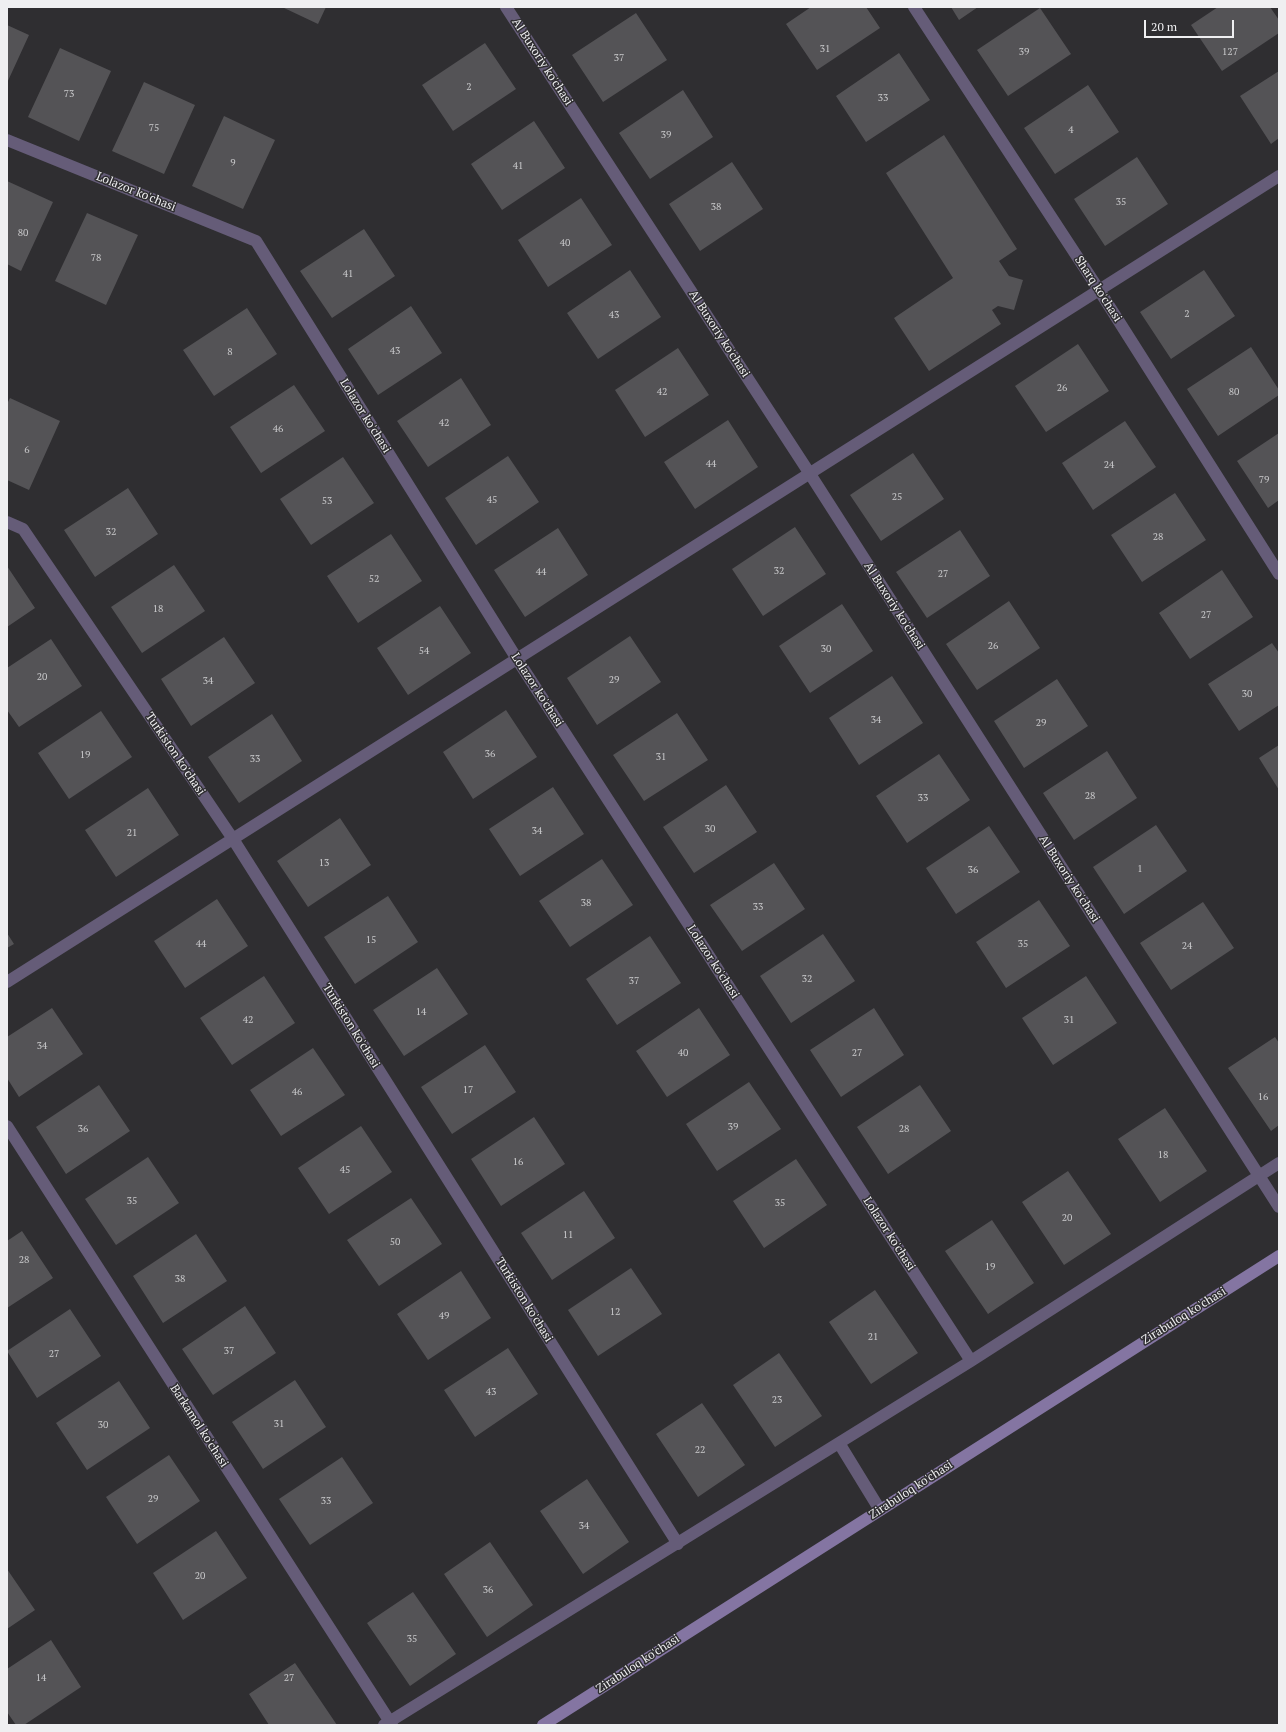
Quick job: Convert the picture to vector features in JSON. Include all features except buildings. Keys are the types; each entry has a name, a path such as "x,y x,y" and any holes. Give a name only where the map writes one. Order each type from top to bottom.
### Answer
{"street":[{"name":"Al Buxoriy ko'chasi","path":"506,7 810,474 1279,1207"},
{"name":"Sharq ko'chasi","path":"914,7 1099,290 1279,574"},
{"name":"Lolazor ko'chasi","path":"7,140 256,241 517,659 971,1361"},
{"path":"7,982 1279,176"},
{"name":"Turkiston ko'chasi","path":"7,522 23,529 233,839 678,1544"},
{"name":"Barkamol ko'chasi","path":"7,1126 388,1724"},
{"path":"388,1724 971,1361 1279,1163"},
{"name":"Zirabuloq ko'chasi","path":"543,1725 1279,1256"},
{"path":"839,1443 880,1510"}]}
